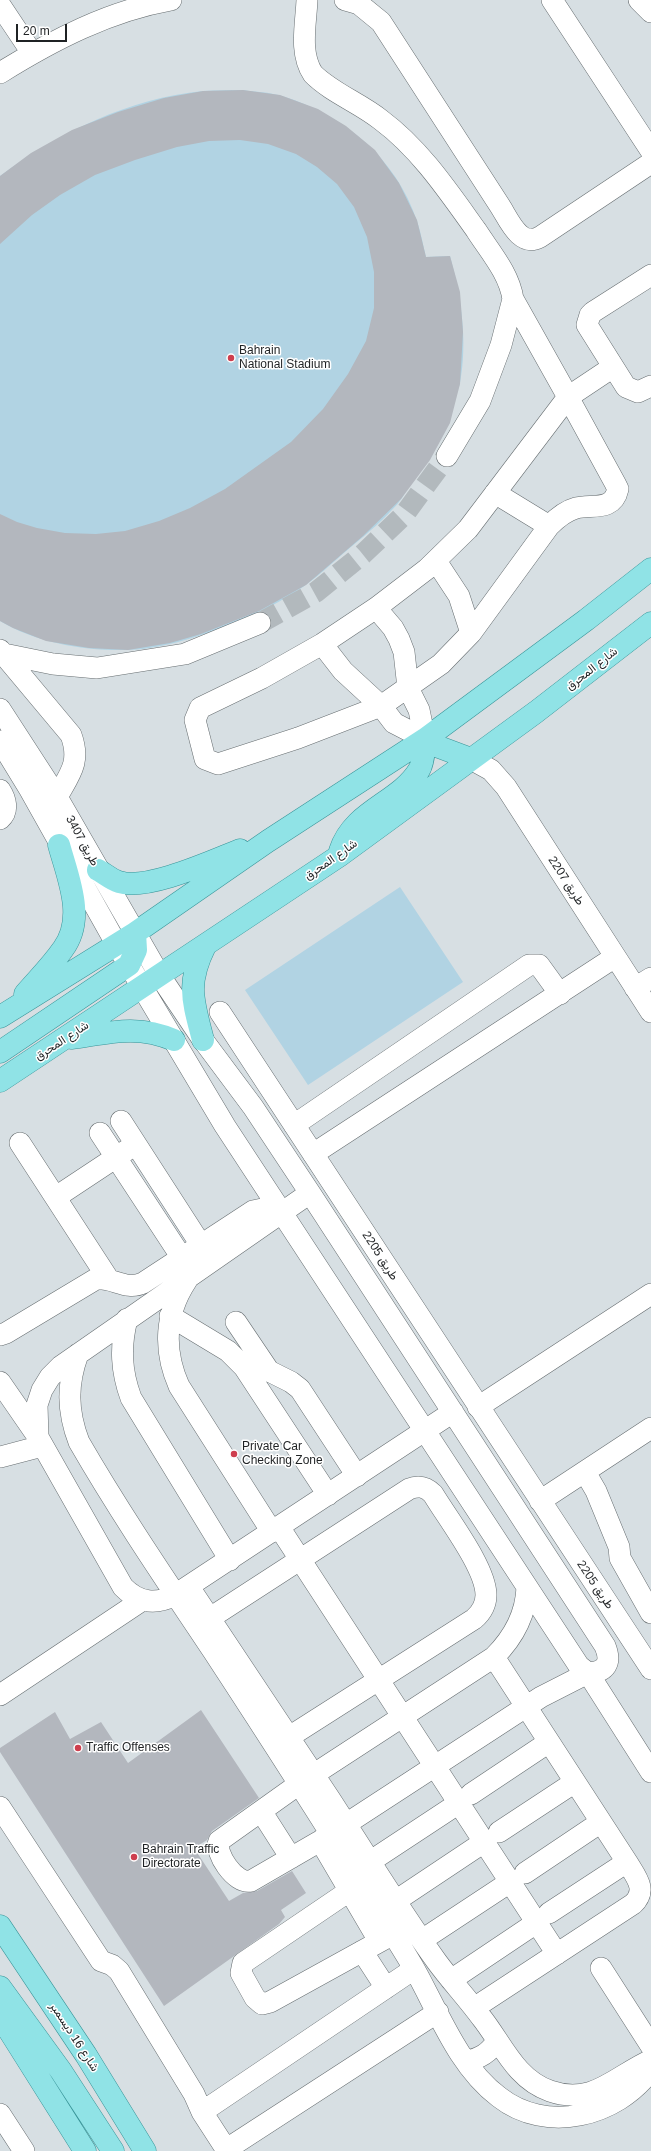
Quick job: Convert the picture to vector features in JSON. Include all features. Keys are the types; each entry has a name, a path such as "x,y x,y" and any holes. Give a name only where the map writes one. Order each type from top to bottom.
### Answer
{"main road":[{"path":"6,1013 117,945 268,840 425,739 586,620 651,569"},
{"name":"شارع المحرق","path":"0,1081 66,1039 339,856 536,712 651,623"},
{"path":"425,739 439,748 471,759"},
{"path":"339,856 350,830 409,782 420,769 425,739"},
{"path":"98,870 120,883 138,884 154,881 268,840"},
{"path":"6,1013 64,949 70,936 74,922 75,907 59,845"},
{"path":"0,1052 129,965 136,950 135,933"},
{"path":"203,1040 194,1006 192,987 195,970 205,946"},
{"path":"66,1039 118,1031 146,1030 174,1040"},
{"name":"شارع 16 ديسمبر","path":"0,1926 86,2055 145,2151"},
{"path":"0,1987 61,2071 113,2151"},
{"path":"0,2016 47,2088 85,2151"},
{"path":"47,2088 73,2151"}],"street":[{"path":"0,73 32,53 94,22 170,0"},
{"path":"307,0 305,52 309,68 313,74 381,120 411,146 450,194 501,268 512,291 513,300 501,345 480,401 447,456"},
{"path":"552,0 651,151"},
{"path":"639,0 651,12"},
{"path":"355,1 381,22 521,237 530,240 535,239 651,163"},
{"path":"0,5 32,53"},
{"path":"651,274 590,315 587,325 629,390 638,392 651,386"},
{"path":"513,300 568,398 618,489 617,495 610,504 575,508 557,518 549,526 471,632 441,664 381,706 298,738 218,764 205,759 195,720 200,708 268,675 322,644 376,608 436,561 468,529 568,398 612,365"},
{"path":"495,493 549,526"},
{"path":"436,561 459,596 471,632"},
{"path":"376,608 393,628 400,640 404,652 408,688 419,710 425,739"},
{"path":"2,652 53,664 97,668 185,654 260,623"},
{"path":"322,644 343,671 381,706 394,723 425,739"},
{"path":"2,652 71,735 74,749 74,766 57,797"},
{"name":"طريق 3407","path":"0,709 57,797 135,933 151,982"},
{"name":"طريق 3407","path":"0,741 30,790 59,845 129,965 151,982"},
{"name":"طريق 2207","path":"471,759 491,770 506,787 615,958 643,983 651,1012"},
{"path":"0,790 5,801 6,809 0,819"},
{"path":"313,1154 615,958"},
{"path":"294,1125 529,965 539,965 560,994"},
{"path":"151,982 174,1040 225,1126 579,1666 588,1673 651,1772"},
{"path":"151,982 203,1040 253,1107 605,1646 609,1656 606,1666 598,1672 588,1673 556,1688 333,1833 247,1882 235,1877 219,1852 219,1841 307,1779 494,1657 512,1638 518,1626 527,1600 527,1587"},
{"name":"طريق 2205","path":"220,1012 651,1669"},
{"path":"225,1126 241,1122 253,1107"},
{"path":"121,1121 201,1245"},
{"path":"100,1133 163,1229 185,1267 178,1295 170,1316 168,1331 170,1359 179,1386 276,1529 300,1559 435,1767 465,1798 491,1837 543,1918 557,1954"},
{"path":"20,1143 109,1280"},
{"path":"56,1197 136,1144"},
{"path":"134,1185 154,1172"},
{"path":"0,1334 6,1333 89,1282 103,1279 126,1286 138,1286 185,1267 281,1212 310,1193"},
{"path":"40,1442 37,1406 42,1390 50,1377 61,1366 127,1319 185,1267 201,1245 253,1211 267,1208 281,1212"},
{"path":"163,1229 183,1216"},
{"path":"478,1407 651,1294"},
{"path":"170,1316 228,1351 244,1367 328,1495"},
{"path":"127,1319 122,1346 122,1359 123,1373 131,1398 230,1560"},
{"path":"236,1322 269,1371 291,1382 300,1389 357,1476"},
{"path":"78,1354 71,1375 68,1398 71,1420 79,1442 182,1591 307,1779"},
{"path":"0,1382 40,1442 123,1587 131,1595 141,1600 153,1602 165,1601 182,1591 453,1412"},
{"path":"540,1501 651,1428"},
{"path":"0,1457 40,1442"},
{"path":"585,1472 596,1491 620,1547 620,1558 651,1613"},
{"path":"210,1618 409,1489 419,1486 425,1488 433,1494 480,1571 485,1588 485,1603 479,1614 474,1619 378,1678 288,1737"},
{"path":"182,1591 210,1618 242,1681 288,1737 333,1833 378,1942 386,1988"},
{"path":"0,1695 141,1600"},
{"path":"474,2008 638,1900 641,1888 640,1882 494,1657"},
{"path":"376,1858 549,1742"},
{"path":"402,1897 575,1782"},
{"path":"0,1807 101,1961 112,1965 119,1971 194,2094 202,2112 222,2143 227,2147 233,2145 438,2012"},
{"path":"261,1811 290,1858"},
{"path":"355,1887 243,1963 241,1973 257,2000 262,2004 266,2004 378,1942 422,1932 518,1878 601,1822"},
{"path":"333,1833 376,1858 402,1897 422,1932 456,1977 474,2008 510,2060 536,2085 559,2094 572,2096 596,2091 651,2060"},
{"path":"456,1977 627,1862"},
{"path":"378,1942 414,1969 466,2061 478,2076 500,2098 516,2108 535,2114 554,2117 586,2114 610,2105 634,2089 651,2070"},
{"path":"601,1968 651,2046"},
{"path":"202,2112 414,1969"},
{"path":"466,2061 481,2057 487,2053 497,2041"},
{"path":"0,2114 24,2151"}],"shaded area":[{"name":"Bahrain National Stadium","path":"243,90 282,96 305,104 326,115 346,127 365,142 396,178 408,198 417,221 426,257 450,256 460,303 463,335 462,367 458,389 402,498 375,526 321,573 289,596 221,628 171,644 148,648 111,650 78,647 45,640 14,629 0,621 0,176 23,160 71,132 122,110 148,101 175,95 203,91"},
{"path":"400,887 463,982 308,1085 245,990"}],"building":[{"path":"243,90 280,95 318,109 346,126 375,150 399,183 417,220 426,257 450,256 460,292 463,332 460,384 450,423 430,460 401,499 363,536 306,585 259,611 201,634 170,643 128,650 89,648 46,641 13,628 0,621 0,514 17,522 37,528 65,533 96,534 125,531 159,521 190,508 225,489 291,442 323,409 348,374 366,341 374,308 374,272 367,237 354,207 337,184 317,167 296,154 268,144 240,140 209,141 177,147 135,160 95,175 60,195 32,215 0,244 0,176 31,153 72,130 118,112 164,98 203,91"},
{"name":"Bahrain Traffic Directorate","path":"201,1710 259,1798 212,1831 207,1840 194,1848 229,1901 243,1893 257,1891 292,1871 306,1893 281,1910 285,1917 279,1924 164,2006 0,1752 0,1748 55,1712 70,1739 101,1722 128,1763"}],"tunnel":[{"path":"260,623 316,592 363,554 404,515 447,456"}],"place":[{"name":"Bahrain National Stadium","path":"231,358"},
{"name":"Private Car Checking Zone","path":"234,1454"},
{"name":"Traffic Offenses","path":"78,1748"},
{"name":"Bahrain Traffic Directorate","path":"134,1857"}]}
